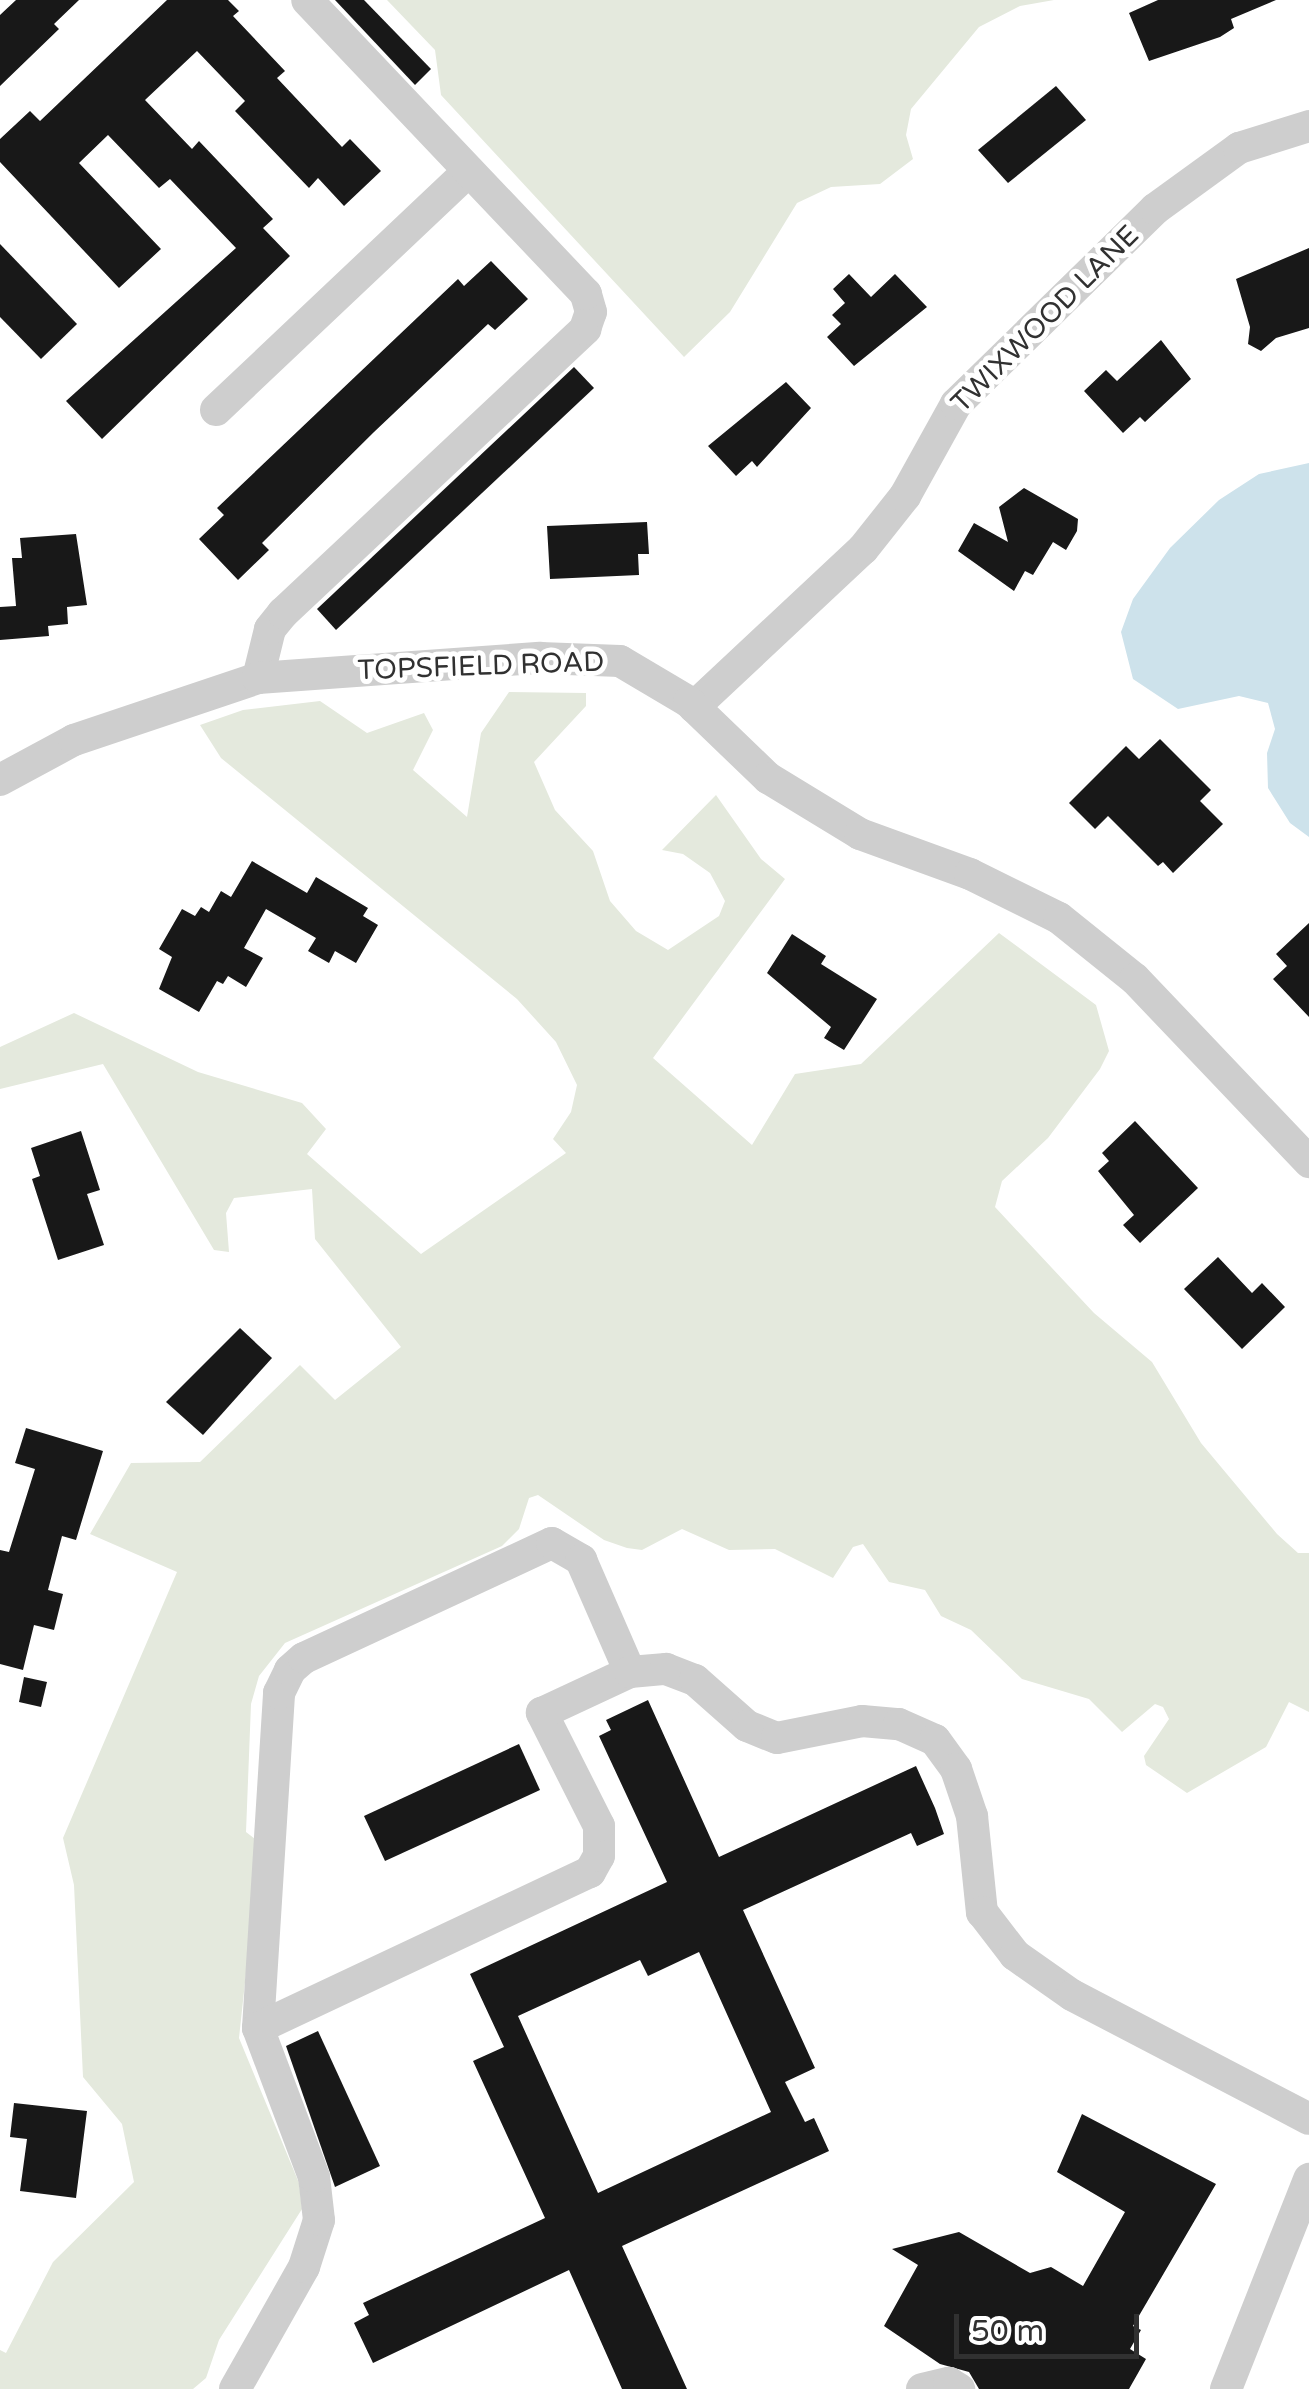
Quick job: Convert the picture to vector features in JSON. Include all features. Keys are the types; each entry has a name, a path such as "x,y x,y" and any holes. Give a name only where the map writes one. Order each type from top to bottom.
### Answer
{"street":[{"path":"258,678 270,629 283,612 585,329 586,294 307,0"},
{"name":"TWIXWOOD LANE","path":"694,707 882,527 943,422 979,378 1211,164 1274,133 1309,126"},
{"path":"216,410 469,171"},
{"name":"TOPSFIELD ROAD","path":"0,780 74,740 258,678 594,657 644,672 694,707 746,760 797,797 877,842 1005,889 1098,947 1309,1162"},
{"path":"235,2389 304,2267 320,2220 314,2177 258,2028 279,1693 290,1670 304,1658 552,1544 565,1545 581,1560 630,1672"},
{"path":"258,2028 590,1872 598,1856 599,1826 542,1713 630,1672 666,1669 695,1680 734,1717 776,1738 862,1721 898,1724 936,1740 956,1768 972,1816 982,1912 1015,1954 1072,1995 1309,2119"},
{"path":"1226,2389 1301,2231 1309,2179"},
{"path":"922,2389 949,2383 959,2389"}],"shaded area":[{"path":"387,0 1054,0 1020,6 979,27 911,109 906,135 913,159 880,184 831,187 797,203 730,312 684,357 441,95 435,50"},
{"path":"509,692 586,693 586,706 534,762 555,810 593,851 610,901 636,931 668,950 719,916 725,901 710,873 683,854 662,850 716,795 761,859 785,879 653,1058 752,1145 795,1074 861,1064 999,933 1096,1005 1109,1051 1100,1069 1048,1138 1002,1181 995,1207 1094,1313 1152,1362 1201,1443 1277,1534 1298,1553 1309,1553 1309,1712 1289,1702 1266,1747 1187,1793 1146,1765 1144,1756 1169,1719 1163,1707 1155,1704 1122,1732 1089,1699 1022,1679 971,1630 941,1616 925,1590 889,1582 863,1544 853,1547 833,1578 775,1549 729,1550 682,1529 642,1550 627,1548 604,1540 538,1495 529,1498 519,1529 502,1546 285,1643 259,1676 251,1704 246,1832 260,1843 239,2038 299,2183 302,2209 219,2340 206,2378 193,2389 0,2389 0,2350 6,2353 53,2262 134,2182 122,2124 83,2077 74,1885 63,1838 177,1572 90,1534 131,1463 200,1462 300,1365 335,1400 401,1347 315,1239 312,1189 234,1198 226,1213 229,1252 214,1250 103,1064 0,1089 0,1047 74,1013 198,1072 302,1103 326,1129 307,1154 421,1254 566,1153 553,1139 571,1112 577,1085 556,1042 517,999 221,758 200,725 243,710 320,701 367,733 424,713 433,730 413,770 467,817 481,733"}],"water":[{"path":"1309,463 1309,837 1290,823 1268,788 1267,753 1275,729 1268,703 1239,696 1178,709 1133,679 1121,632 1133,599 1170,548 1219,500 1259,474"}],"building":[{"path":"16,0 79,0 54,24 59,29 0,86 0,15"},
{"path":"167,0 228,0 239,11 233,16 285,71 277,78 342,147 350,139 381,171 344,206 318,178 309,188 235,111 245,101 197,51 145,100 192,149 199,141 273,219 263,228 290,256 102,439 66,401 236,248 170,179 159,188 108,135 79,163 161,249 119,288 0,162 0,139 30,111 40,121"},
{"path":"335,0 364,0 431,69 415,85"},
{"path":"1158,0 1276,0 1231,19 1234,28 1220,37 1149,61 1129,13"},
{"path":"1056,86 1086,120 1008,183 978,150"},
{"path":"0,244 77,324 41,359 0,317"},
{"path":"1309,248 1309,328 1276,338 1261,351 1248,344 1250,327 1236,279"},
{"path":"491,261 528,299 495,330 488,324 374,432 262,543 269,550 238,580 199,539 224,515 217,508 458,279 464,286"},
{"path":"849,274 871,297 895,274 927,307 854,366 827,337 841,324 832,315 845,303 833,289"},
{"path":"1161,340 1191,379 1145,422 1140,417 1123,433 1084,391 1106,370 1117,381"},
{"path":"574,367 594,388 336,630 317,609"},
{"path":"786,382 811,408 757,467 752,461 736,476 708,446"},
{"path":"1024,488 1078,519 1077,531 1066,550 1053,542 1033,575 1025,571 1014,591 958,551 974,523 1008,542 999,507"},
{"path":"647,522 649,554 638,554 639,575 550,579 547,526"},
{"path":"76,534 87,605 67,607 68,624 48,626 49,636 0,640 0,607 16,606 12,558 22,558 20,538"},
{"path":"1160,739 1211,790 1200,801 1223,824 1173,873 1163,862 1158,866 1108,816 1095,829 1069,803 1126,746 1139,759"},
{"path":"252,861 307,893 316,877 368,908 363,916 378,925 356,963 335,951 329,963 308,951 316,938 266,909 244,948 263,958 246,987 228,976 223,984 217,981 199,1012 159,989 172,957 159,949 182,909 195,916 201,907 209,912 221,891 231,897"},
{"path":"1309,923 1309,1017 1273,979 1287,966 1276,954"},
{"path":"792,934 826,956 821,964 877,999 844,1050 824,1038 831,1027 767,973"},
{"path":"1135,1121 1198,1188 1140,1243 1123,1225 1134,1215 1098,1171 1109,1161 1102,1153"},
{"path":"81,1131 100,1190 87,1194 104,1245 58,1260 32,1179 40,1176 31,1148"},
{"path":"1218,1257 1252,1293 1262,1283 1285,1307 1242,1349 1184,1289"},
{"path":"240,1328 272,1358 203,1435 166,1402"},
{"path":"26,1428 103,1451 76,1540 62,1536 48,1590 63,1594 54,1630 34,1625 23,1670 0,1664 0,1550 9,1552 35,1469 15,1463"},
{"path":"24,1677 47,1682 41,1707 19,1702"},
{"path":"648,1700 719,1857 916,1766 944,1834 917,1846 911,1833 743,1910 815,2068 785,2082 805,2122 814,2118 829,2151 622,2246 687,2389 622,2389 569,2270 373,2363 354,2323 369,2315 363,2303 545,2218 473,2061 504,2047 470,1974 667,1882 599,1736 611,1730 606,1720","holes":["699,1952 771,2112 598,2193 518,2016 640,1960 648,1976"]},
{"path":"519,1744 540,1790 385,1861 364,1816"},
{"path":"318,2031 380,2166 335,2187 286,2046"},
{"path":"14,2103 87,2111 76,2198 20,2191 27,2139 10,2137"},
{"path":"1082,2114 1216,2184 1133,2326 1141,2330 1130,2349 1146,2359 1129,2389 979,2389 969,2372 940,2364 884,2326 918,2265 892,2249 959,2232 1030,2273 1051,2267 1083,2286 1125,2212 1057,2172"}]}
